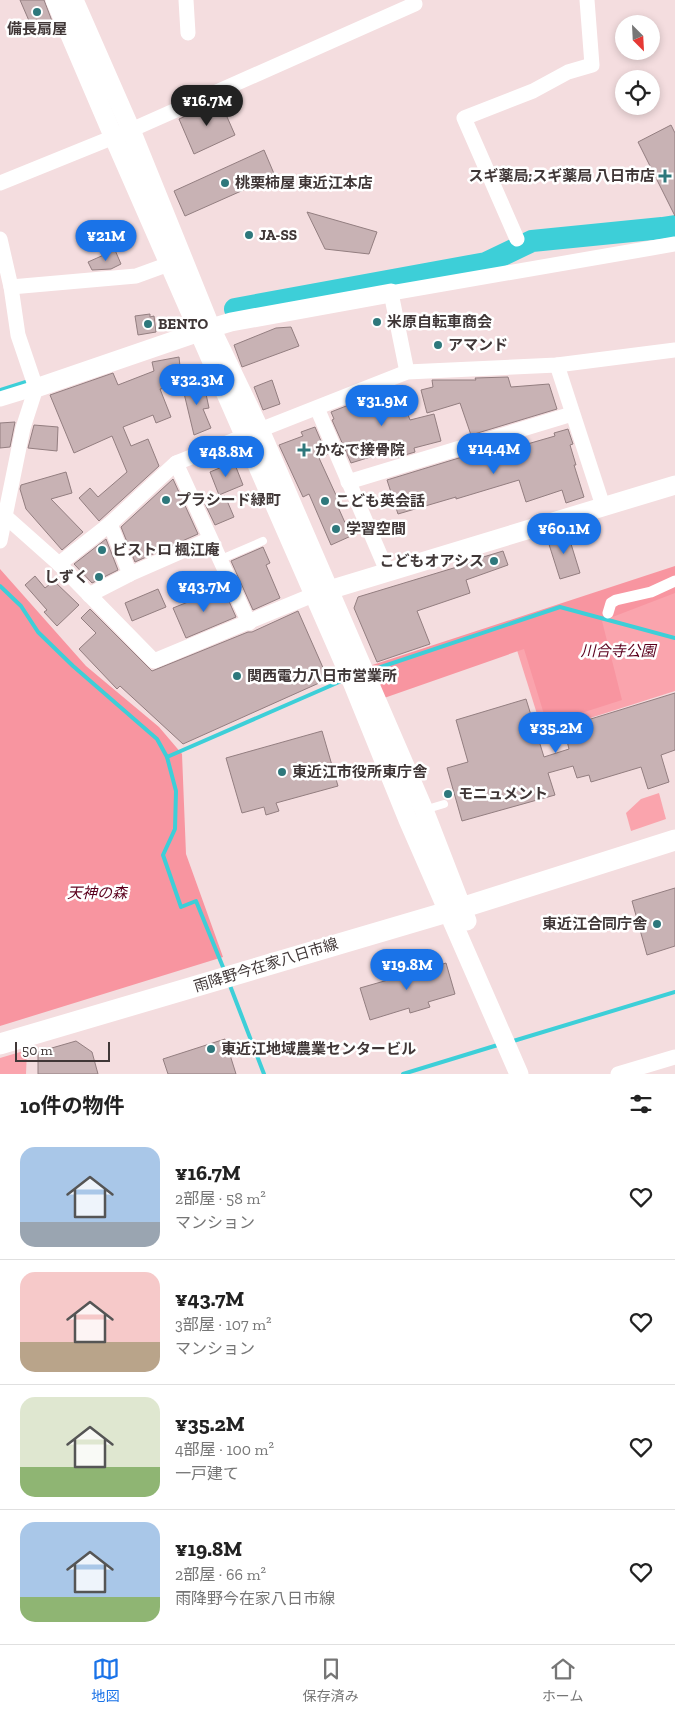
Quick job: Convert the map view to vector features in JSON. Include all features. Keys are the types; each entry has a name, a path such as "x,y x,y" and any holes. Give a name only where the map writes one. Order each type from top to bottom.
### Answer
{"main road":[{"name":"雨降野今在家八日市線","path":"0,1044 455,909 675,840"}],"street":[{"path":"55,0 122,134 205,330 321,592 424,810 455,909 519,1074"},
{"path":"74,0 169,264 205,330"},
{"path":"186,0 188,33"},
{"path":"517,239 464,118 533,91 568,72 592,65 588,0"},
{"path":"0,183 122,134 415,4"},
{"path":"0,239 11,288 18,335 36,388 23,428 0,541"},
{"path":"0,399 231,322 391,292 675,244"},
{"path":"11,288 136,276 169,264"},
{"path":"391,292 407,372"},
{"path":"59,564 110,524 176,462 407,372 557,365 675,350"},
{"path":"557,365 603,506"},
{"path":"317,408 387,571"},
{"path":"348,482 572,414"},
{"path":"176,462 248,623"},
{"path":"5,516 59,564 154,661 321,592 675,485"},
{"path":"110,524 130,574"},
{"path":"89,595 130,574 210,539"},
{"path":"609,608 616,600 651,592 675,581"},
{"path":"321,592 350,677 406,815 455,909 533,1074"},
{"path":"618,1074 675,1057"}],"lane":[{"path":"219,560 263,541"},
{"path":"406,815 444,804"}],"green space":[{"path":"675,566 675,593 602,621 622,700 547,724 524,649 367,704 354,671"},
{"name":"天神の森","path":"0,569 86,666 159,727 182,754 186,854 223,957 0,1026"},
{"name":"川合寺公園","path":"675,572 675,691 543,733 510,628"},
{"path":"659,793 666,819 631,831 626,813 641,799"},
{"path":"27,1050 26,1074 0,1074 0,1058"}],"building":[{"name":"備長扇屋","path":"20,0 44,0 52,21 33,30"},
{"path":"220,101 235,135 194,154 179,119"},
{"name":"スギ薬局;スギ薬局 八日市店","path":"671,125 675,133 675,216 638,142"},
{"name":"桃栗柿屋 東近江本店","path":"264,150 275,176 185,216 174,191"},
{"path":"307,212 377,232 369,254 325,249"},
{"path":"115,250 121,264 111,269 92,270 88,262"},
{"name":"BENTO","path":"150,314 150,317 154,316 156,332 138,335 135,316"},
{"path":"291,327 299,346 242,367 234,345 276,328"},
{"path":"179,357 182,385 160,389 171,417 156,423 153,415 123,427 131,446 148,439 159,466 99,521 79,498 90,488 98,497 127,472 112,436 74,453 50,395 113,373 118,385 154,371 152,362"},
{"path":"508,377 511,387 549,384 557,409 471,435 460,403 427,413 421,390 433,387 432,380 476,380 475,378"},
{"path":"203,380 209,408 203,409 211,428 194,435 182,385"},
{"path":"272,380 280,404 263,410 254,387"},
{"path":"397,386 410,420 434,414 441,441 414,448 415,452 395,458 393,450 351,463 332,420 334,419 331,412"},
{"path":"15,422 10,447 0,448 0,423"},
{"path":"34,425 58,427 57,451 28,448"},
{"path":"315,427 327,455 319,458 341,506 338,507 351,536 331,545 309,494 303,497 279,445 303,436 301,432"},
{"path":"568,429 573,444 570,445 576,465 574,465 584,497 566,503 562,490 526,502 519,480 398,514 387,480 485,450 486,456 555,436 554,433"},
{"path":"234,462 243,485 219,495 210,472"},
{"path":"66,472 72,493 51,499 83,532 62,550 26,509 20,489 21,485"},
{"name":"プラシード緑町","path":"173,479 198,534 135,562 121,527"},
{"path":"225,496 234,517 215,525 205,504"},
{"path":"567,531 580,573 560,579 547,538"},
{"name":"ビストロ 楓江庵","path":"106,539 118,570 92,583 74,564"},
{"path":"263,547 270,563 266,565 280,598 253,610 231,561"},
{"path":"503,551 508,565 466,580 470,593 417,611 430,644 377,662 354,608 358,597 480,560 480,558"},
{"path":"35,576 45,588 54,581 79,605 57,626 44,612 47,610 25,585"},
{"path":"223,588 236,617 186,638 173,608"},
{"path":"158,589 166,607 132,621 125,603"},
{"name":"関西電力八日市営業所","path":"90,609 152,671 252,632 298,611 328,679 183,744 120,686 117,689 79,649 96,633 81,618"},
{"path":"675,693 675,750 661,755 669,782 648,789 641,767 591,782 589,775 577,778 573,766 548,773 555,795 462,821 447,768 468,762 456,720 526,699 544,757 569,749 566,737 584,732 581,722"},
{"name":"東近江市役所東庁舎","path":"322,731 338,786 276,803 279,811 266,815 264,807 242,813 226,758"},
{"name":"東近江合同庁舎","path":"675,888 675,946 647,955 632,901"},
{"path":"404,960 409,975 446,963 455,994 428,1002 430,1007 410,1013 409,1008 370,1020 360,988 395,978 391,964"},
{"name":"東近江地域農業センタービル","path":"225,1039 236,1074 168,1074 163,1059"},
{"path":"76,1041 92,1052 98,1074 38,1074 38,1052"}],"waterway":[{"path":"235,309 486,263 532,241 675,226"},
{"path":"0,390 29,381"},
{"path":"0,586 21,606 38,632 73,666 157,739 167,757 176,791 175,829 163,855 181,907 196,901 225,972"},
{"path":"369,671 560,607 675,638"},
{"path":"167,757 346,679"},
{"path":"229,983 264,1074"},
{"path":"510,1042 675,992"},
{"path":"403,1074 501,1044"}],"place":[{"name":"備長扇屋","path":"37,12"},
{"name":"スギ薬局;スギ薬局 八日市店","path":"665,176"},
{"name":"桃栗柿屋 東近江本店","path":"225,183"},
{"name":"JA-SS","path":"249,235"},
{"name":"米原自転車商会","path":"377,322"},
{"name":"BENTO","path":"148,324"},
{"name":"アマンド","path":"438,345"},
{"name":"かなで接骨院","path":"304,450"},
{"name":"プラシード緑町","path":"166,500"},
{"name":"こども英会話","path":"325,501"},
{"name":"学習空間","path":"336,529"},
{"name":"ビストロ 楓江庵","path":"102,550"},
{"name":"こどもオアシス","path":"494,561"},
{"name":"しずく","path":"99,577"},
{"name":"関西電力八日市営業所","path":"237,676"},
{"name":"東近江市役所東庁舎","path":"282,772"},
{"name":"モニュメント","path":"448,794"},
{"name":"東近江合同庁舎","path":"657,924"},
{"name":"東近江地域農業センタービル","path":"211,1049"}]}
